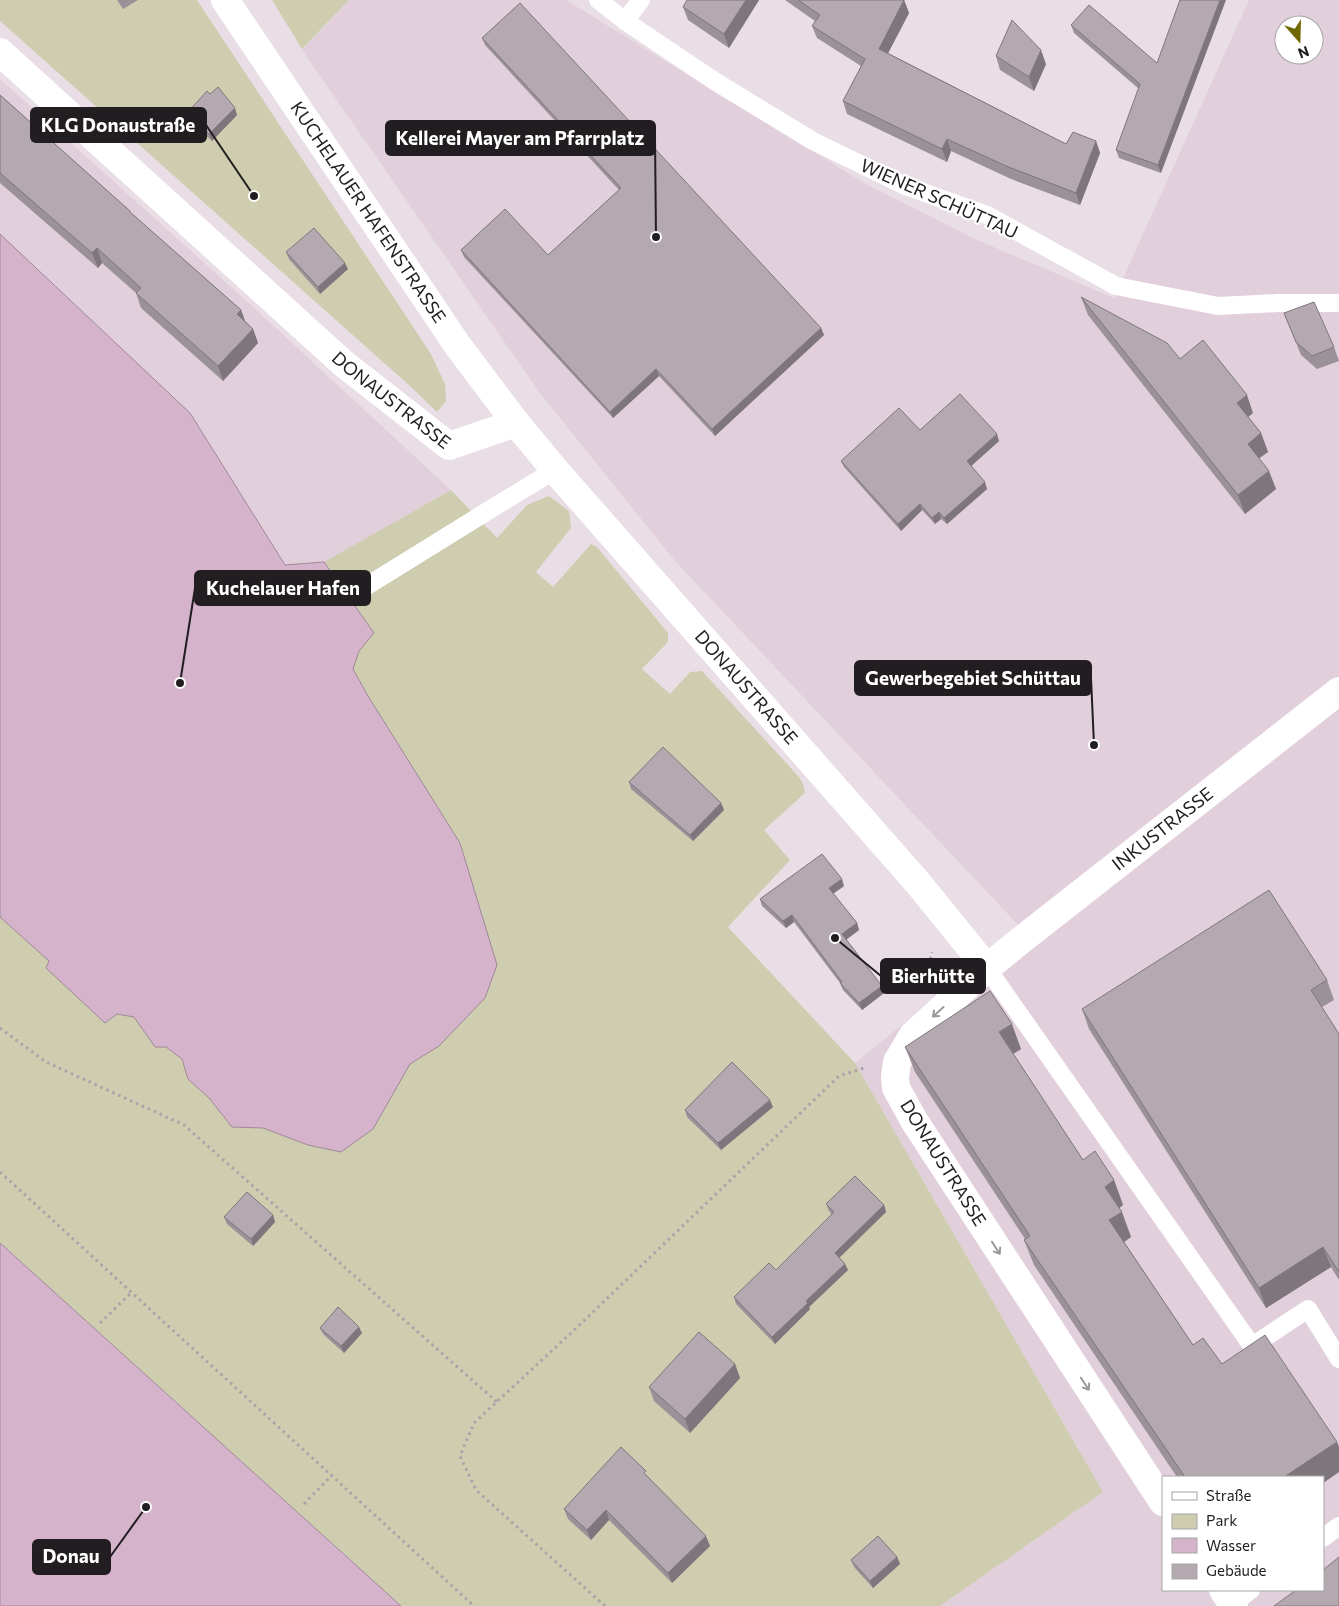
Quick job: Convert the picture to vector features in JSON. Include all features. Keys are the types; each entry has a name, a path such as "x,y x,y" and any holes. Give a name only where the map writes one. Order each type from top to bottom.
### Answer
{"street":[{"name":"KUCHELAUER HAFENSTRASSE","path":"225,0 458,346 516,423"},
{"name":"DONAUSTRASSE","path":"0,52 344,364 449,446 516,423 960,933 986,968 913,1034 897,1062 896,1088 915,1122 1162,1500"},
{"name":"INKUSTRASSE","path":"986,968 1339,691"}],"lane":[{"name":"WIENER SCHÜTTAU","path":"598,0 625,21 716,82 814,141 903,186 987,215 1116,286 1218,306 1278,303 1339,303"},
{"path":"625,21 641,0"},
{"path":"349,597 555,470"},
{"path":"986,968 1252,1346 1308,1309 1339,1359"},
{"path":"1324,1537 1339,1526"}],"path":[{"path":"0,1028 46,1062 184,1125 497,1402"},
{"path":"605,1606 476,1490 460,1456 474,1423 577,1328 839,1076 870,1066 897,1062"},
{"path":"0,1172 474,1606"},
{"path":"100,1323 132,1292"},
{"path":"304,1504 332,1476"}],"shaded area":[{"path":"349,0 566,0 866,184 977,240 1114,298 1249,0 1339,0 1339,1606 940,1606 1103,1492 855,1063 1021,928 675,561 539,392 302,50"},
{"path":"0,79 251,305 451,490 324,562 285,565 190,413 0,234"}],"green space":[{"path":"0,0 197,0 431,354 445,384 446,401 437,412 0,21"},
{"path":"272,0 349,0 302,49"},
{"path":"451,490 497,538 527,505 549,496 569,511 571,528 536,572 553,587 591,544 597,547 668,633 668,642 642,669 670,694 690,672 702,671 799,777 803,784 805,793 764,830 790,860 728,927 855,1063 1103,1492 940,1606 401,1606 0,1243 0,917 49,961 105,1023 117,1014 134,1017 155,1047 166,1047 182,1059 188,1079 209,1098 232,1127 263,1128 308,1145 373,1129 410,1064 439,1046 368,696 353,669 359,651 349,597 324,562"}],"water":[{"path":"0,234 190,413 285,565 324,562 374,633 359,651 353,669 460,843 497,965 485,998 439,1046 410,1064 373,1129 341,1152 308,1145 263,1128 232,1127 209,1098 188,1079 182,1059 166,1047 155,1047 134,1017 117,1014 105,1023 46,968 49,961 0,917"},
{"path":"0,1243 401,1606 0,1606"}],"building":[{"path":"687,0 746,0 724,34 683,7"},
{"path":"798,0 904,0 879,49 1066,144 1073,132 1096,141 1076,193 1006,166 947,139 942,149 843,101 865,59 812,26 820,15"},
{"path":"1180,0 1220,0 1158,165 1116,150 1140,84 1071,25 1089,5 1157,63"},
{"path":"520,3 821,328 712,429 656,369 610,412 461,250 505,209 548,255 621,188 482,38"},
{"path":"1012,20 1041,50 1029,77 996,56"},
{"path":"218,87 235,108 209,134 187,113 207,91 210,94"},
{"path":"0,95 241,310 237,314 253,329 218,366 136,293 141,288 97,248 92,253 0,173"},
{"path":"314,228 345,263 318,287 286,252"},
{"path":"1081,297 1167,343 1180,359 1203,340 1247,395 1237,403 1261,433 1248,444 1269,471 1238,495"},
{"path":"1314,302 1334,347 1312,356 1296,342 1284,313"},
{"path":"960,394 997,434 967,461 985,482 944,518 939,512 932,518 920,504 898,524 841,461 899,408 920,430"},
{"path":"663,747 721,803 690,835 629,782"},
{"path":"822,854 842,879 829,888 857,923 842,934 882,986 859,1003 840,983 842,982 792,915 783,921 760,899"},
{"path":"1269,890 1327,980 1311,990 1339,1034 1339,1272 1323,1247 1259,1288 1082,1009"},
{"path":"990,991 1012,1024 999,1032 1083,1160 1095,1151 1114,1180 1105,1187 1122,1212 1109,1220 1193,1345 1203,1338 1222,1364 1265,1335 1337,1442 1286,1476 1184,1476 1024,1240 1030,1236 905,1047"},
{"path":"732,1062 770,1100 718,1143 685,1110"},
{"path":"855,1176 884,1205 835,1253 845,1264 772,1337 734,1297 769,1263 776,1270 834,1212 826,1204"},
{"path":"247,1192 273,1215 251,1239 224,1217"},
{"path":"338,1307 359,1327 341,1346 320,1328"},
{"path":"699,1332 735,1364 685,1419 649,1387"},
{"path":"621,1447 646,1471 644,1473 706,1536 668,1573 606,1510 587,1530 564,1509"},
{"path":"878,1536 897,1557 870,1581 851,1560"},
{"path":"1339,1557 1339,1606 1274,1606 1295,1591 1324,1591 1324,1569"}],"place":[{"name":"KLG Donaustraße","path":"254,196"},
{"name":"Kellerei Mayer am Pfarrplatz","path":"656,237"},
{"name":"Kuchelauer Hafen","path":"180,683"},
{"name":"Gewerbegebiet Schüttau","path":"1094,745"},
{"name":"Bierhütte","path":"835,938"},
{"name":"Donau","path":"146,1507"}]}
